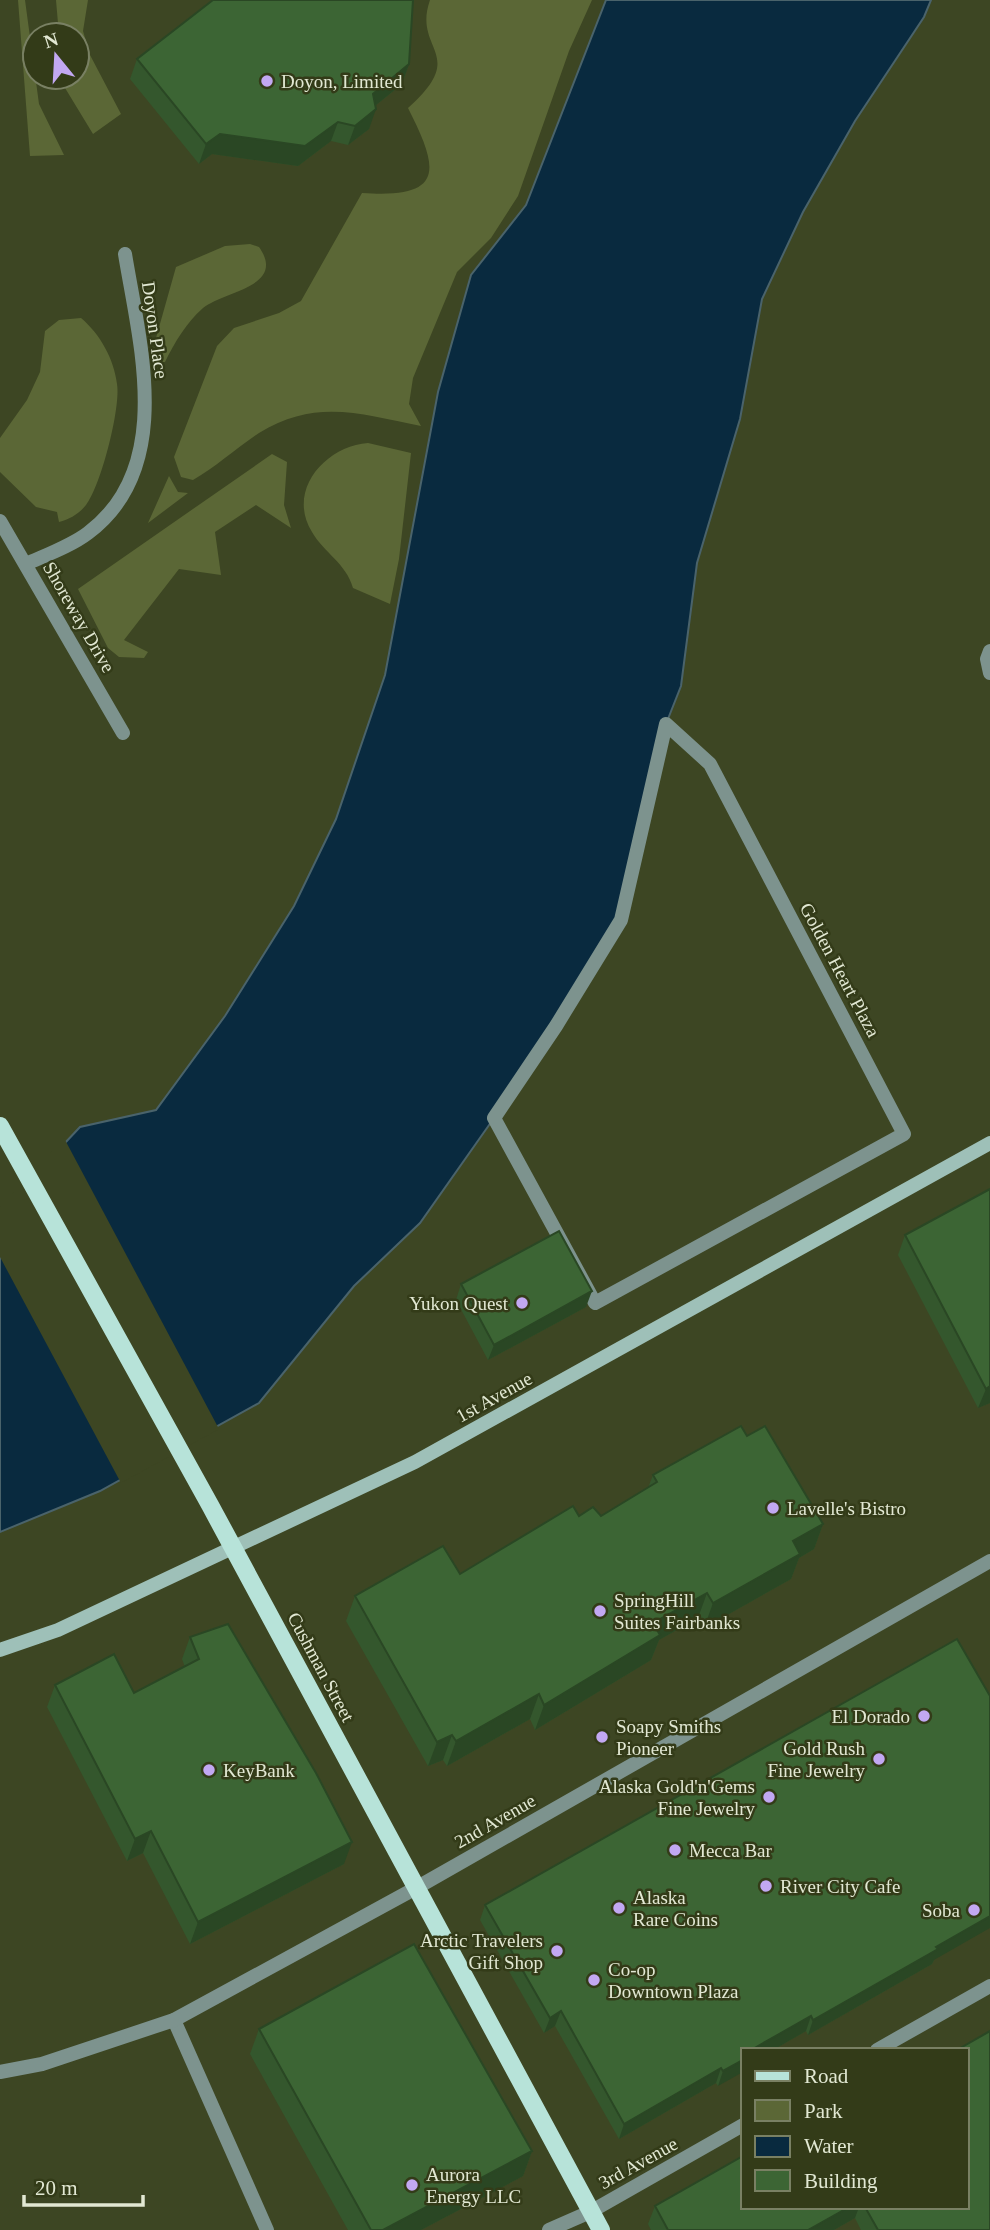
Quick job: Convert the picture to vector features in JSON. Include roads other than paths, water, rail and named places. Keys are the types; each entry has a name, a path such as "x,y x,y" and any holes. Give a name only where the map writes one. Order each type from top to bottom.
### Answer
{"main road":[{"name":"Cushman Street","path":"0,1126 210,1505 601,2230"},
{"name":"1st Avenue","path":"0,1650 58,1630 233,1550 415,1462 990,1143"}],"street":[{"name":"Doyon Place","path":"26,564 87,534 118,505 142,453 145,375 125,254"},
{"name":"Shoreway Drive","path":"0,521 123,733"},
{"path":"990,651 987,659 990,673"},
{"name":"Golden Heart Plaza","path":"666,724 710,764 904,1134 595,1303 494,1118 621,920 666,724"},
{"name":"2nd Avenue","path":"0,2072 42,2064 174,2020 416,1888 990,1561"},
{"path":"881,2048 990,1986"},
{"path":"174,2020 267,2230"},
{"name":"3rd Avenue","path":"549,2230 590,2212 741,2126"}],"water":[{"path":"606,0 931,0 924,17 855,121 803,212 762,299 740,419 697,563 681,686 666,724 621,920 494,1118 420,1223 354,1286 259,1403 100,1491 0,1532 0,1212 80,1127 156,1110 225,1016 294,906 336,819 385,675 438,392 471,275 526,205"}],"place":[{"name":"Doyon, Limited","path":"267,81"},
{"name":"Yukon Quest","path":"522,1303"},
{"name":"Lavelle's Bistro","path":"773,1508"},
{"name":"SpringHill Suites Fairbanks","path":"600,1611"},
{"name":"El Dorado","path":"924,1716"},
{"name":"Soapy Smiths Pioneer","path":"602,1737"},
{"name":"Gold Rush Fine Jewelry","path":"879,1759"},
{"name":"KeyBank","path":"209,1770"},
{"name":"Alaska Gold'n'Gems Fine Jewelry","path":"769,1797"},
{"name":"Mecca Bar","path":"675,1850"},
{"name":"River City Cafe","path":"766,1886"},
{"name":"Alaska Rare Coins","path":"619,1908"},
{"name":"Soba","path":"974,1910"},
{"name":"Arctic Travelers Gift Shop","path":"557,1951"},
{"name":"Co-op Downtown Plaza","path":"594,1980"},
{"name":"Aurora Energy LLC","path":"412,2185"}]}
